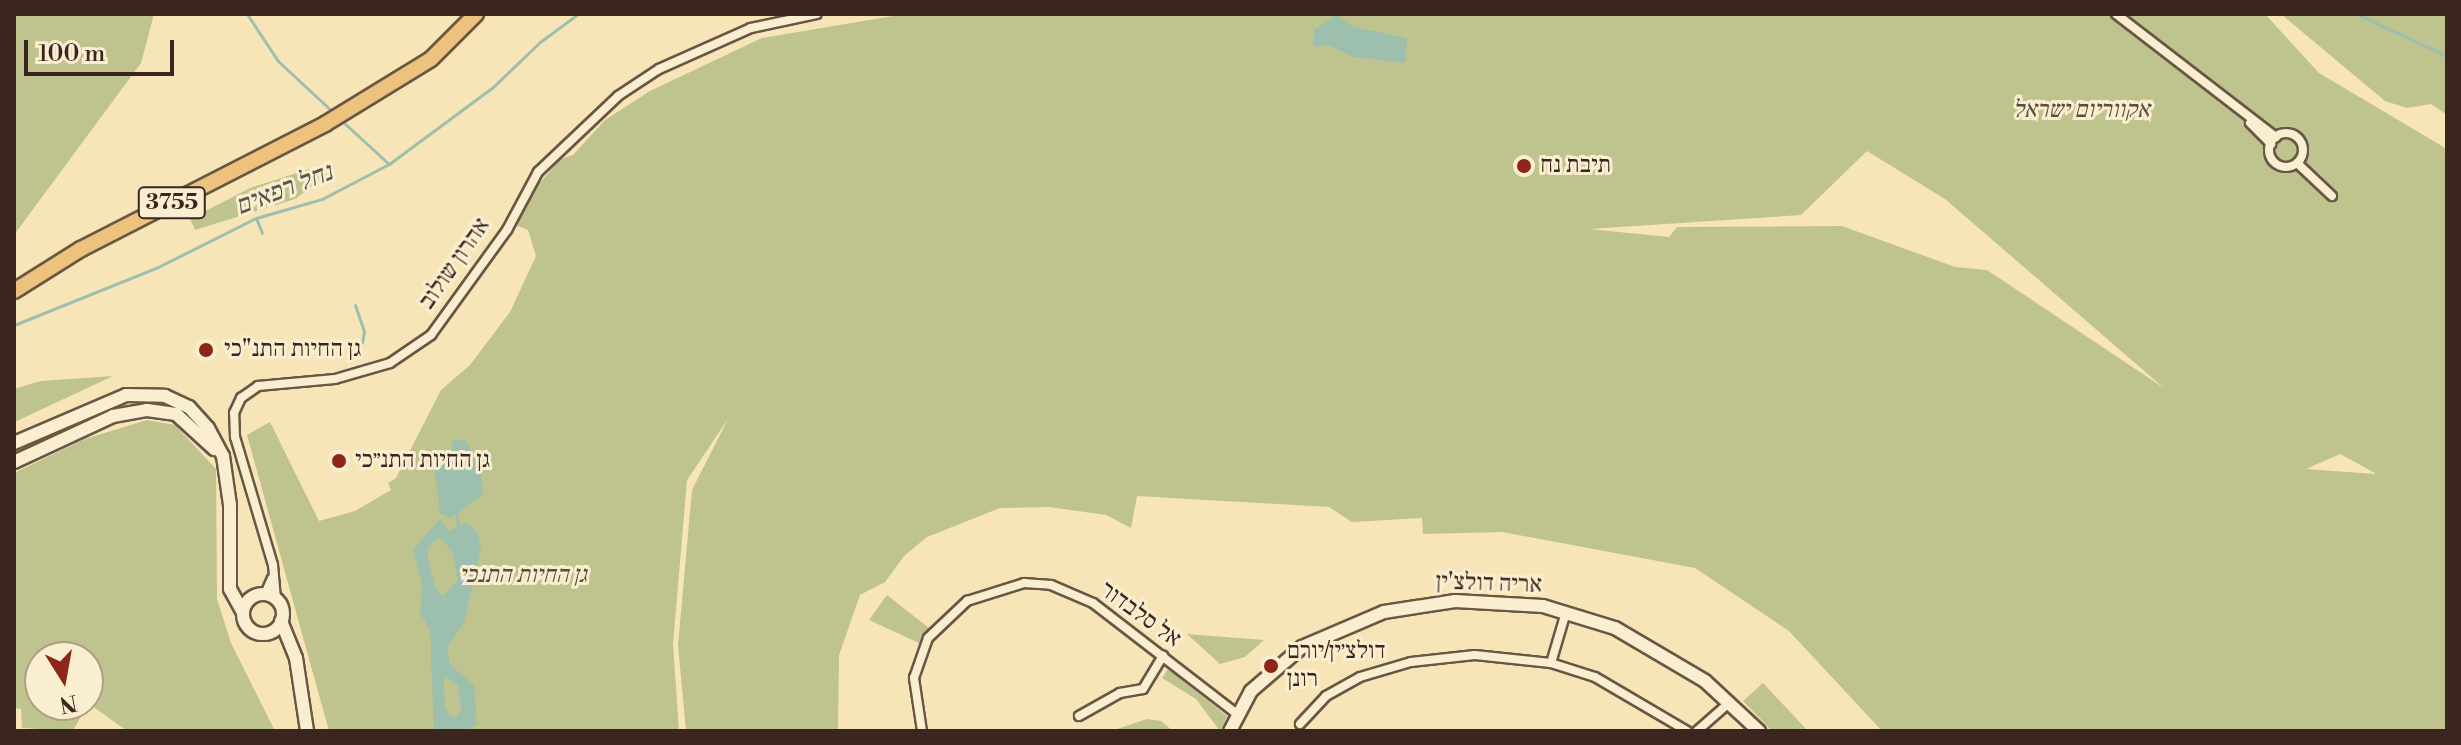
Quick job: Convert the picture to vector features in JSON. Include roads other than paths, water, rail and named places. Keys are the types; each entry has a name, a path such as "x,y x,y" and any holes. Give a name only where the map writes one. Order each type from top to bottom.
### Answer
{"main road":[{"name":"3755","path":"14,291 81,249 338,116 431,59 476,14"}],"street":[{"name":"אהרון שולוב","path":"271,596 273,565 235,437 234,413 241,398 258,386 335,379 390,363 431,335 507,230 538,172 618,96 659,69 751,28 817,14"},
{"path":"2116,14 2273,140 2277,164 2297,163 2332,196"},
{"path":"2273,140 2293,135 2301,142 2297,163"},
{"path":"14,443 108,400 155,394 177,399 199,417 217,441 226,474 232,596 250,630 269,633 291,652 301,684 307,731"},
{"path":"14,462 113,416 156,410 176,414 198,431 226,474"},
{"path":"230,571 234,588 251,598 271,596 301,684"},
{"name":"אל סלבדור","path":"922,731 914,678 928,638 957,606 996,588 1036,583 1078,595 1237,714"},
{"path":"243,612 251,598"},
{"name":"אריה דולצ'ין","path":"1230,731 1251,691 1283,660 1374,615 1455,601 1566,612 1637,638 1731,702 1759,731"},
{"path":"1551,663 1566,612"},
{"path":"269,633 281,621"},
{"path":"1300,724 1343,684 1411,662 1475,655 1551,663 1618,686 1687,731"},
{"path":"1079,716 1120,693 1143,689 1163,656"},
{"path":"1697,731 1731,702"}],"waterway":[{"path":"247,14 278,61 334,113"},
{"name":"נחל רפאים","path":"14,325 158,267 256,218 322,199 389,164 493,87 540,42 578,14"},
{"name":"נחל רפאים","path":"2357,14 2447,56"},
{"path":"342,121 389,164"},
{"path":"256,218 262,233"},
{"path":"355,305 364,331 362,343"},
{"path":"457,512 458,532"},
{"path":"442,683 443,707"}],"place":[{"name":"תיבת נח","path":"1524,166"},
{"name":"גן החיות התנ\"כי","path":"206,350"},
{"name":"גן החיות התנ״כי","path":"339,461"},
{"name":"דולצ׳ין/יורם רונן","path":"1271,666"}],"park label":[{"name":"אקווריום ישראל","path":"2081,111"},
{"name":"גן החיות התנכי","path":"523,576"}]}
